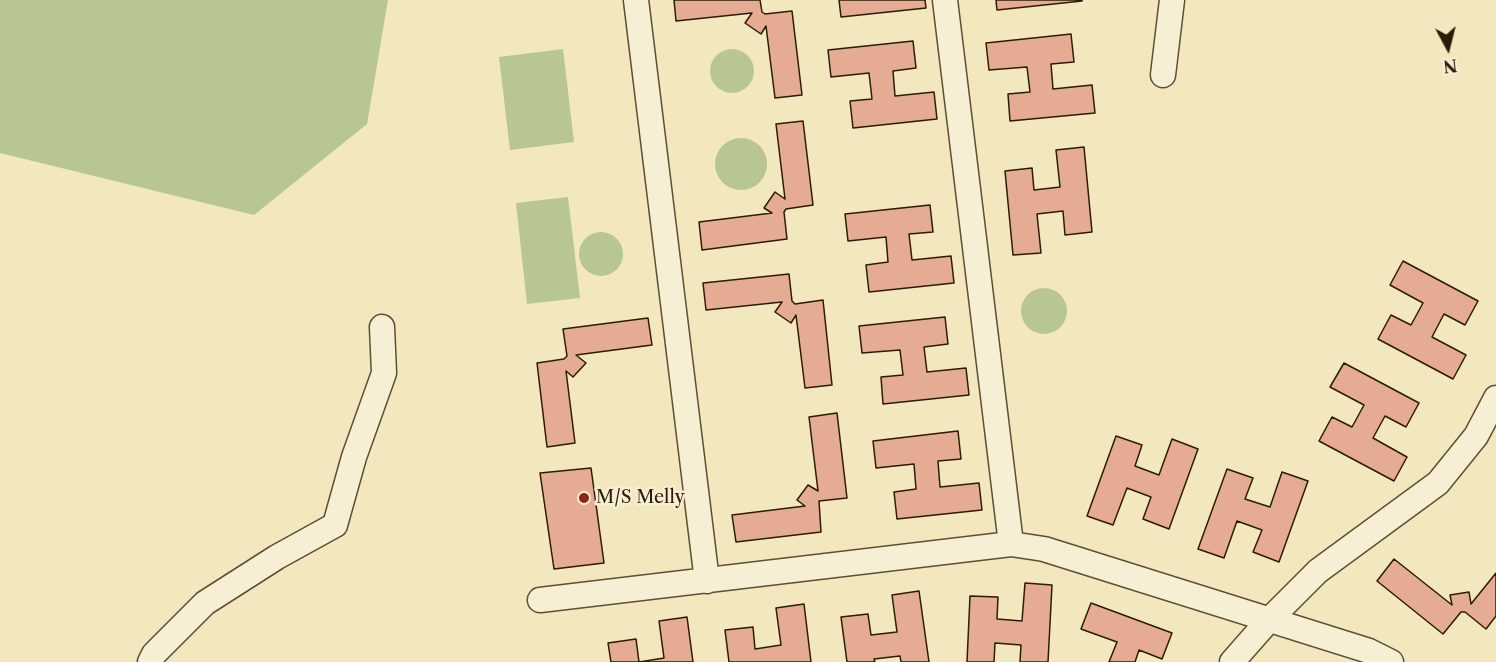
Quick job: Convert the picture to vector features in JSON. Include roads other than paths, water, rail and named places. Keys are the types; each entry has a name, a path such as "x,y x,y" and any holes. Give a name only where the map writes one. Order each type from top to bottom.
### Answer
{"street":[{"path":"636,0 707,581"},
{"path":"945,0 1011,544"},
{"path":"1163,75 1172,0"},
{"path":"150,662 154,654 205,603 277,557 335,525 354,457 384,373 382,327"},
{"path":"1232,662 1268,621 1318,571 1438,483 1476,436 1496,398"},
{"path":"540,600 1011,544 1044,549 1369,651 1391,662"}],"place":[{"name":"M/S Melly","path":"584,498"}]}
